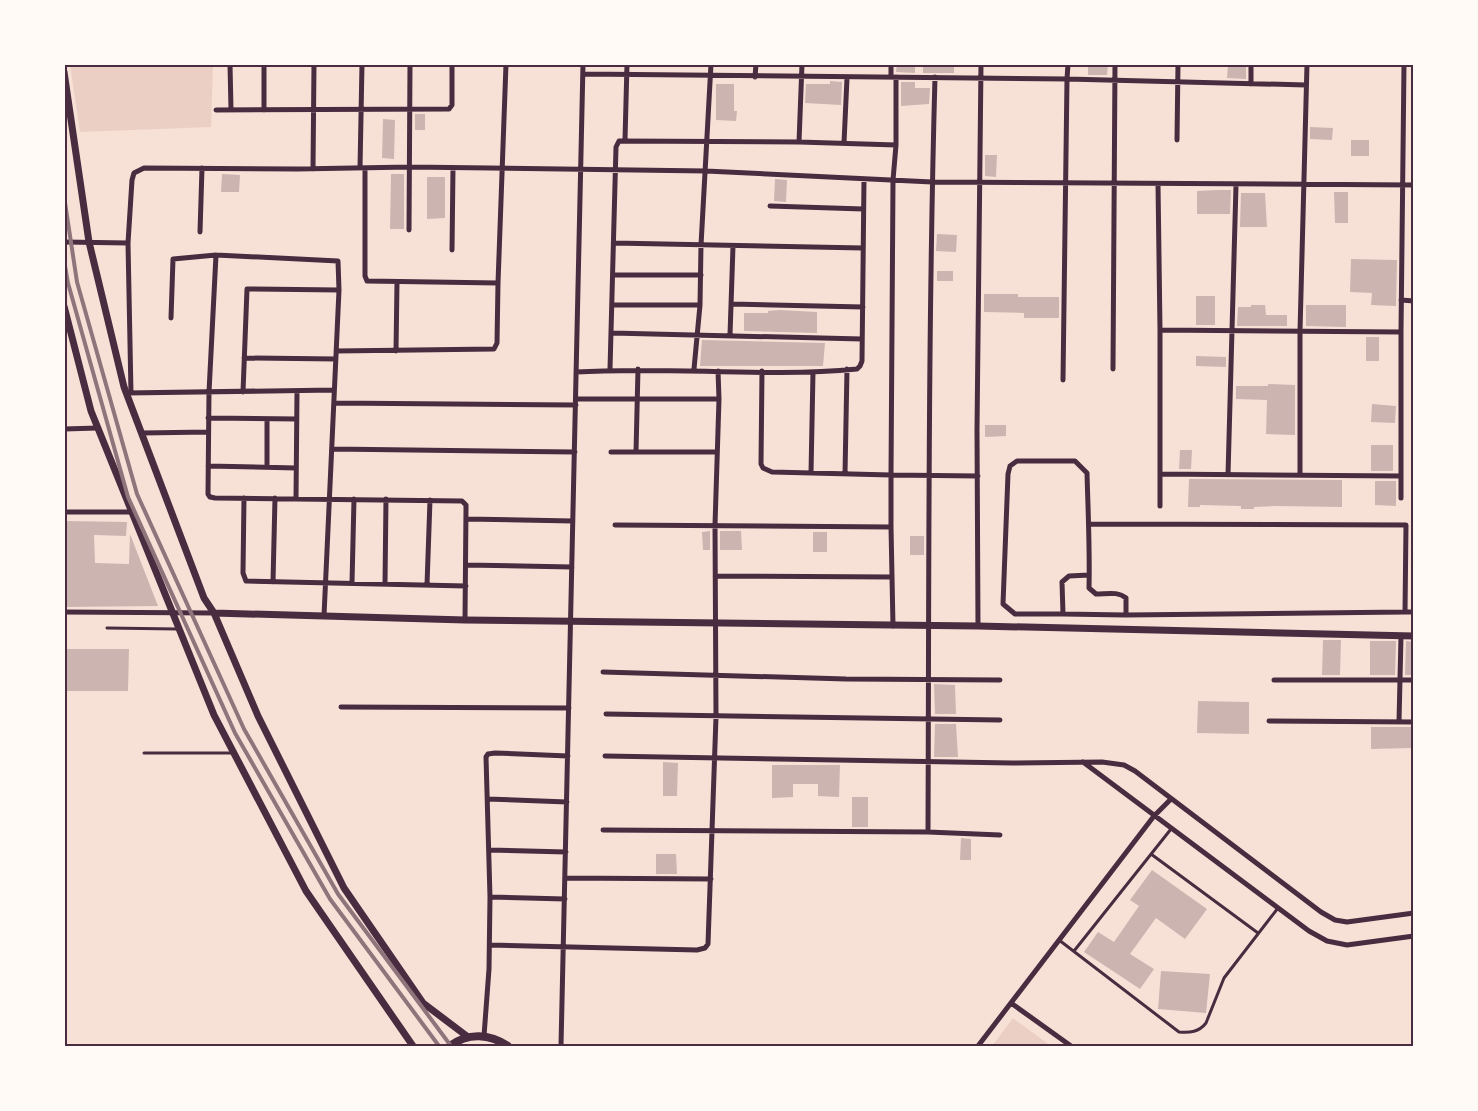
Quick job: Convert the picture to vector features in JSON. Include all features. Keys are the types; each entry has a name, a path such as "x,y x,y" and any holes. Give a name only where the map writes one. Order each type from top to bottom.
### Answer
{"main road":[{"path":"450,1047 468,1037 484,1036 499,1040 508,1047"}],"street":[{"path":"230,64 231,110"},
{"path":"264,64 264,110"},
{"path":"313,169 314,64"},
{"path":"362,64 365,278 371,282 498,283"},
{"path":"409,230 410,64"},
{"path":"216,110 446,110 451,108 452,64"},
{"path":"336,351 494,349 497,343 506,64"},
{"path":"561,1047 583,64"},
{"path":"625,140 627,64"},
{"path":"694,369 700,305 711,64"},
{"path":"756,64 756,77"},
{"path":"799,142 802,64"},
{"path":"891,64 894,77 896,145 893,180 891,475 893,626"},
{"path":"978,626 981,64"},
{"path":"1063,380 1068,64"},
{"path":"1113,369 1115,64"},
{"path":"1177,140 1178,64"},
{"path":"1251,64 1251,84"},
{"path":"1299,475 1300,331 1307,64"},
{"path":"1401,498 1404,64"},
{"path":"64,72 89,242 128,393 204,598 214,613 258,716 344,888 423,1003 468,1037"},
{"path":"583,74 801,78 981,77 1306,85"},
{"path":"928,832 930,626 928,475 935,77"},
{"path":"844,143 847,78"},
{"path":"610,369 617,143 625,140 896,145"},
{"path":"128,393 129,243 134,173 144,168 410,167 706,171 932,182 1413,185"},
{"path":"200,232 202,168"},
{"path":"452,250 453,168"},
{"path":"576,372 610,369 813,372 857,369 860,366 862,339 864,179"},
{"path":"1158,184 1160,506"},
{"path":"1228,475 1230,331 1236,185"},
{"path":"770,206 863,209"},
{"path":"64,242 129,243"},
{"path":"614,243 863,248"},
{"path":"730,335 733,246"},
{"path":"216,255 208,392 208,494 210,497 462,501 466,505 465,620"},
{"path":"171,318 171,262 173,260 216,255 338,261 339,290 324,616"},
{"path":"613,274 701,275"},
{"path":"396,351 397,282"},
{"path":"243,392 247,289 339,290"},
{"path":"1401,300 1413,301"},
{"path":"731,304 863,307"},
{"path":"613,305 700,305"},
{"path":"64,306 91,411 214,715 306,891 413,1047"},
{"path":"1160,330 1401,332"},
{"path":"612,333 862,339"},
{"path":"244,358 336,359"},
{"path":"636,452 638,369"},
{"path":"845,474 847,369"},
{"path":"490,945 698,950 705,948 708,944 716,717 715,525 718,370"},
{"path":"762,371 763,468 772,472 978,476"},
{"path":"811,473 813,372"},
{"path":"128,393 334,390"},
{"path":"296,499 297,392"},
{"path":"334,403 719,399"},
{"path":"208,418 297,419"},
{"path":"267,419 267,467"},
{"path":"64,429 98,428"},
{"path":"142,433 208,432"},
{"path":"332,449 575,452"},
{"path":"611,452 717,452"},
{"path":"1126,615 1126,598 1119,593 1096,594 1089,588 1087,473 1081,465 1075,461 1017,461 1010,466 1003,604 1015,614 1126,615 1413,612"},
{"path":"208,466 296,468"},
{"path":"1160,474 1401,476"},
{"path":"244,498 244,577 250,583 326,582 466,586"},
{"path":"273,582 275,498"},
{"path":"352,583 354,499"},
{"path":"385,584 386,499"},
{"path":"427,585 430,500"},
{"path":"64,512 131,512"},
{"path":"466,519 573,521"},
{"path":"1089,524 1413,525"},
{"path":"615,525 891,527"},
{"path":"1405,612 1406,525"},
{"path":"466,565 572,567"},
{"path":"1063,614 1062,582 1069,576 1089,575"},
{"path":"715,576 892,577"},
{"path":"64,612 171,612 465,620 978,626 1413,636"},
{"path":"1091,615 1091,629"},
{"path":"1399,722 1401,636"},
{"path":"603,672 1000,680"},
{"path":"1274,680 1413,680"},
{"path":"341,707 569,708"},
{"path":"606,714 1000,720"},
{"path":"1269,721 1413,722"},
{"path":"484,1036 490,945 486,762 488,754 568,756"},
{"path":"605,756 1012,764 1102,762 1125,765 1321,912 1335,920 1347,922 1413,913"},
{"path":"1083,762 1309,931 1327,941 1347,945 1413,936"},
{"path":"488,799 567,802"},
{"path":"978,1047 1154,816 1172,799"},
{"path":"603,830 928,832 1000,835"},
{"path":"489,850 566,852"},
{"path":"565,878 711,879"},
{"path":"490,897 565,899"},
{"path":"1011,1003 1071,1047"}],"lane":[{"path":"107,628 178,629"},
{"path":"144,753 234,753"},
{"path":"1074,951 1171,829"},
{"path":"1151,854 1258,933"},
{"path":"1059,940 1179,1032 1194,1032 1206,1023 1224,978 1278,908"}],"shaded area":[{"path":"70,65 213,65 211,127 80,132"},
{"path":"1013,1018 1051,1046 992,1046"}],"building":[{"path":"897,64 915,64 915,73 896,72"},
{"path":"923,64 954,64 954,73 923,73"},
{"path":"1088,64 1108,64 1107,75 1088,75"},
{"path":"1228,66 1246,66 1246,79 1227,78"},
{"path":"830,81 842,82 841,105 805,103 806,84 830,84"},
{"path":"901,82 915,82 915,88 930,88 929,104 901,106"},
{"path":"716,84 734,84 736,121 716,120"},
{"path":"415,114 425,114 425,130 415,130"},
{"path":"383,119 395,120 394,159 382,158"},
{"path":"1310,127 1333,128 1332,140 1310,139"},
{"path":"1351,140 1369,140 1369,156 1351,156"},
{"path":"985,155 997,155 996,177 985,176"},
{"path":"222,174 240,175 239,192 221,192"},
{"path":"391,174 404,174 404,229 390,229"},
{"path":"427,177 445,177 445,218 427,219"},
{"path":"775,179 787,180 786,202 774,201"},
{"path":"1231,190 1230,214 1197,214 1197,191"},
{"path":"1334,192 1348,192 1348,223 1335,223"},
{"path":"1241,193 1265,193 1267,227 1240,227"},
{"path":"937,234 957,235 956,252 936,251"},
{"path":"1351,259 1397,260 1396,306 1371,305 1372,293 1350,292"},
{"path":"937,271 953,271 953,281 937,281"},
{"path":"984,294 1059,297 1059,318 1024,318 1024,313 984,312"},
{"path":"1196,296 1215,296 1215,325 1196,325"},
{"path":"1251,305 1265,305 1266,315 1287,315 1287,326 1237,326 1238,307 1251,307"},
{"path":"1306,305 1346,305 1346,327 1306,326"},
{"path":"768,311 817,312 817,333 744,331 744,313 768,313"},
{"path":"1366,337 1379,337 1379,361 1366,361"},
{"path":"702,340 825,343 823,366 700,366"},
{"path":"1196,356 1226,357 1226,367 1196,366"},
{"path":"1268,384 1295,385 1295,435 1266,434 1267,400 1236,399 1236,386 1268,386"},
{"path":"1372,404 1396,406 1395,423 1371,422"},
{"path":"985,425 1006,425 1006,436 985,437"},
{"path":"1371,445 1393,445 1393,471 1371,471"},
{"path":"1180,450 1192,450 1191,469 1179,469"},
{"path":"1189,479 1342,480 1342,507 1277,506 1241,509 1241,506 1200,505 1200,507 1188,507"},
{"path":"1375,481 1396,481 1396,506 1375,505"},
{"path":"64,521 127,522 126,536 94,535 95,563 129,564 130,534 158,606 64,607"},
{"path":"710,531 710,550 703,550 702,532"},
{"path":"720,531 741,531 742,550 720,550"},
{"path":"813,532 827,532 827,552 813,552"},
{"path":"910,536 924,536 924,555 910,555"},
{"path":"1323,640 1341,640 1340,675 1322,675"},
{"path":"1370,641 1396,641 1395,675 1370,675"},
{"path":"1406,641 1413,642 1413,675 1405,675"},
{"path":"64,649 129,649 128,691 64,691"},
{"path":"934,684 955,685 956,714 935,714"},
{"path":"1198,701 1249,702 1249,734 1197,733"},
{"path":"935,724 956,724 958,757 934,757"},
{"path":"1371,727 1413,727 1413,748 1371,749"},
{"path":"663,762 678,763 677,796 663,796"},
{"path":"772,765 840,765 839,797 818,796 818,784 793,784 793,797 772,798"},
{"path":"852,797 868,797 868,827 852,827"},
{"path":"961,838 971,839 971,860 960,860"},
{"path":"656,854 676,854 677,874 656,874"},
{"path":"1152,870 1207,909 1185,939 1156,918 1130,954 1154,969 1140,989 1084,952 1098,932 1114,942 1139,906 1130,900"},
{"path":"1161,971 1210,974 1206,1013 1158,1009"}],"railway":[{"path":"64,196 77,282 137,494 244,729 338,894 451,1046"},
{"path":"64,260 68,283 128,497 235,733 330,899 439,1046"}]}
